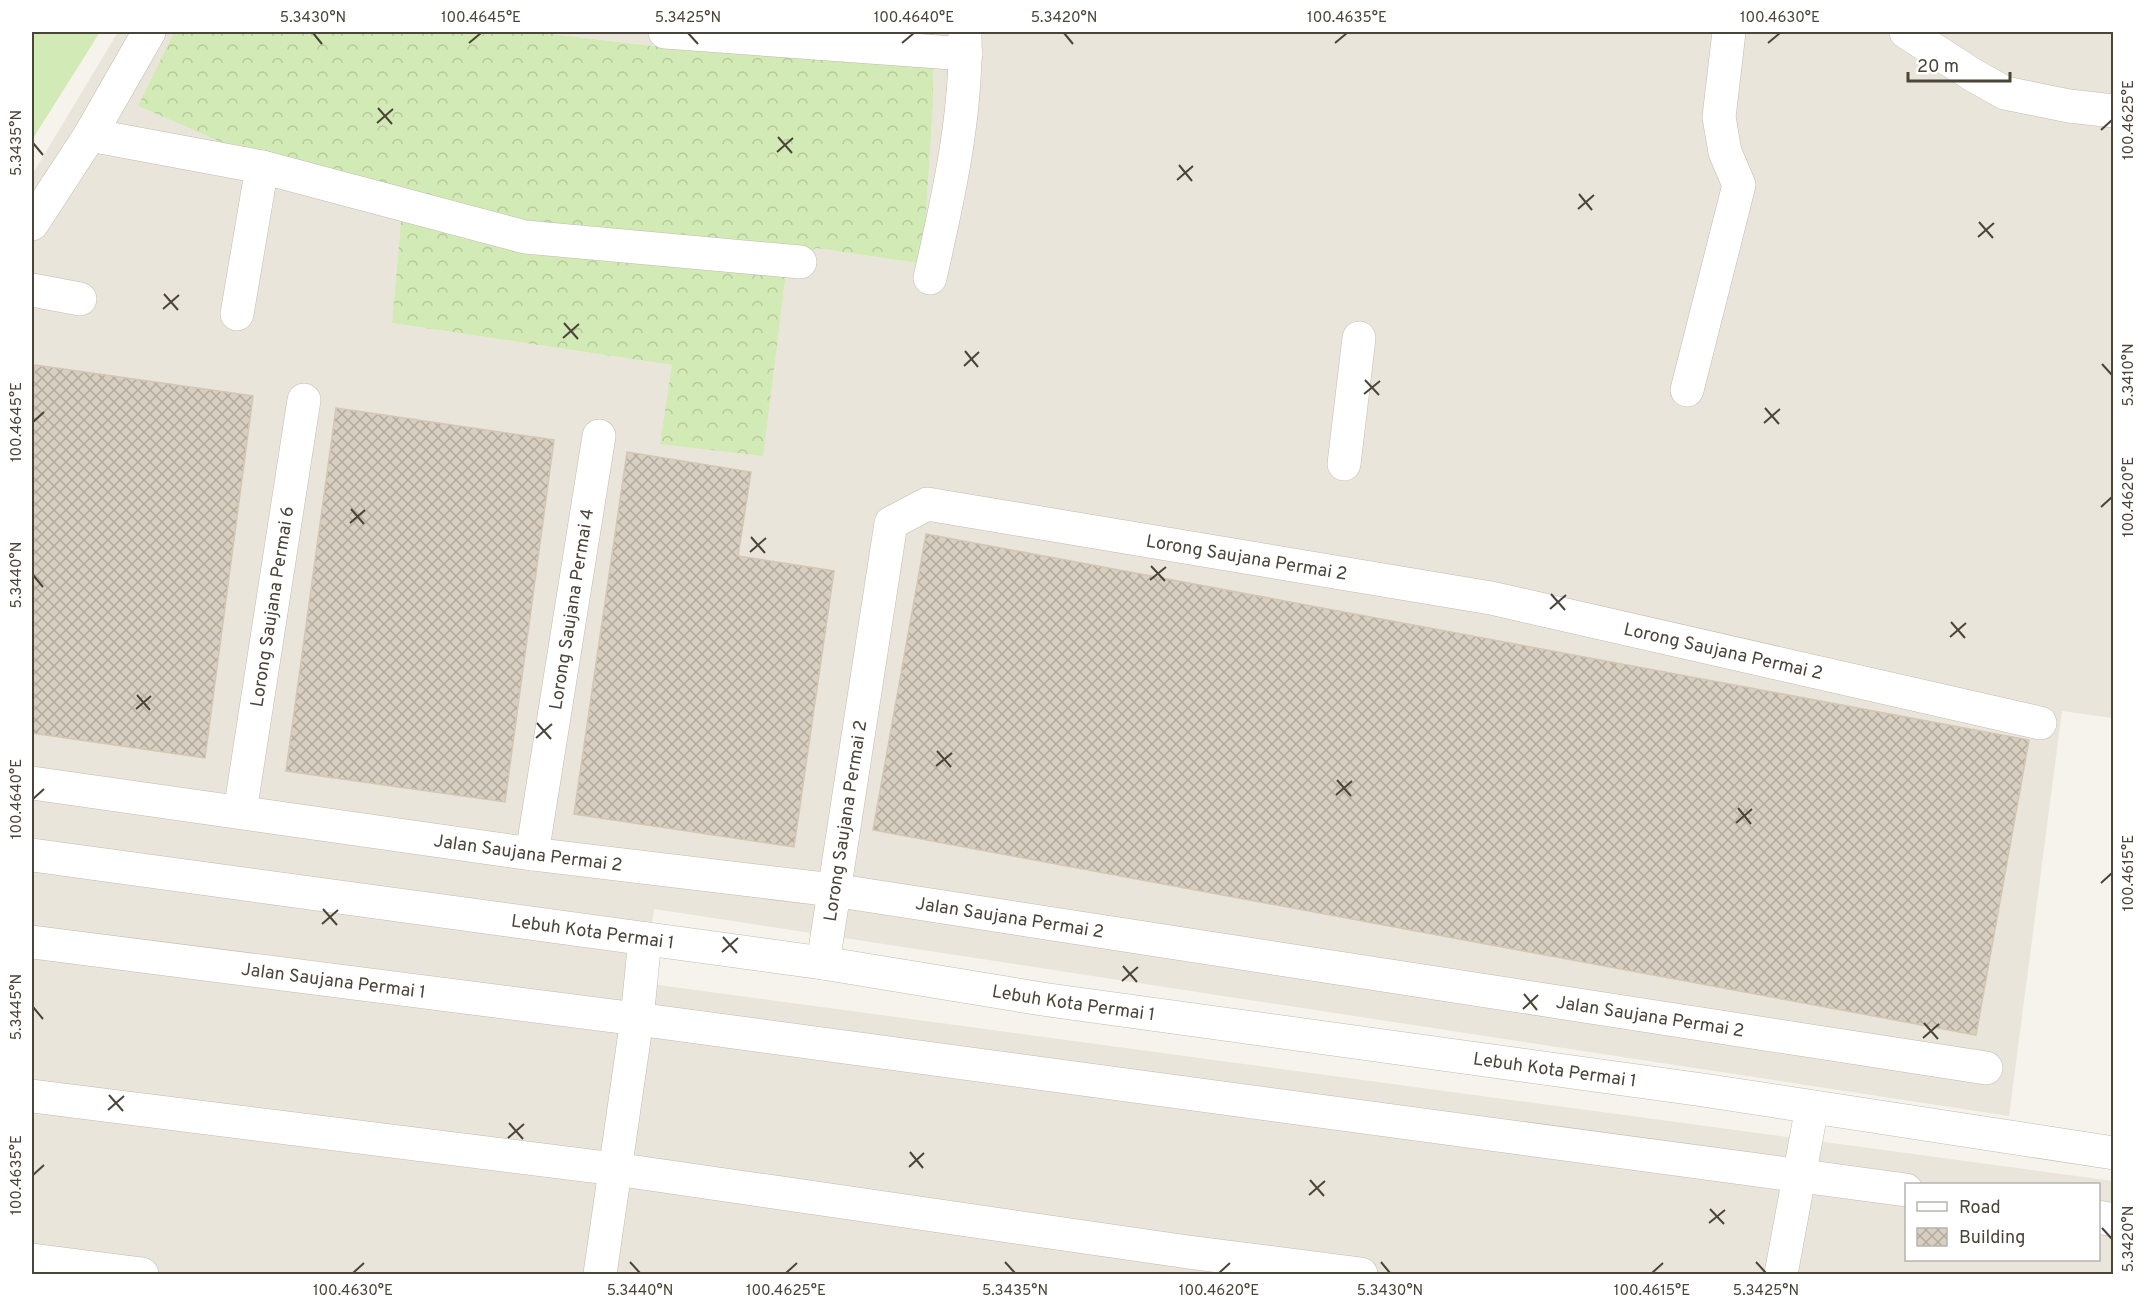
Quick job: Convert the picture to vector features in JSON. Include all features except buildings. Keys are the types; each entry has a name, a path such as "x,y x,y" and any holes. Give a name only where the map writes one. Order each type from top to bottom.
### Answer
{"street":[{"path":"32,224 90,135 149,32"},
{"path":"665,32 966,43 959,129 930,278"},
{"path":"1687,390 1739,185 1725,152 1719,117 1730,32"},
{"path":"1906,32 2005,93 2069,106 2114,111"},
{"path":"90,135 262,167 525,237 800,262"},
{"path":"237,314 262,167"},
{"path":"32,290 80,299"},
{"path":"1344,464 1359,338"},
{"name":"Lorong Saujana Permai 6","path":"240,812 304,400"},
{"name":"Lorong Saujana Permai 4","path":"532,854 599,436"},
{"name":"Lorong Saujana Permai 2","path":"823,963 891,523 927,504 1491,598 2040,723"},
{"name":"Jalan Saujana Permai 2","path":"32,783 532,854 833,890 1986,1068"},
{"name":"Lebuh Kota Permai 1","path":"32,855 823,963 1042,999 1703,1090 2114,1153"},
{"path":"600,1275 637,1019 645,939"},
{"name":"Jalan Saujana Permai 1","path":"32,942 637,1019"},
{"path":"637,1019 1905,1190"},
{"path":"32,1096 615,1169 1187,1263 1360,1275"},
{"path":"1781,1275 1812,1107"},
{"path":"32,1260 142,1275"}],"shaded area":[{"path":"118,32 174,32 138,106 401,220 392,323 672,365 762,456 787,266 816,248 923,264 933,104 933,32 2113,32 2113,718 2062,711 2009,1116 654,909 644,983 2113,1181 2113,1274 32,1274 32,175"},
{"path":"536,32 664,32 662,47"}],"green space":[{"path":"32,32 100,32 32,140"},
{"path":"174,32 536,32 661,47 664,32 933,32 933,104 923,264 816,248 787,265 763,456 660,444 672,365 392,323 401,220 138,106"}]}
